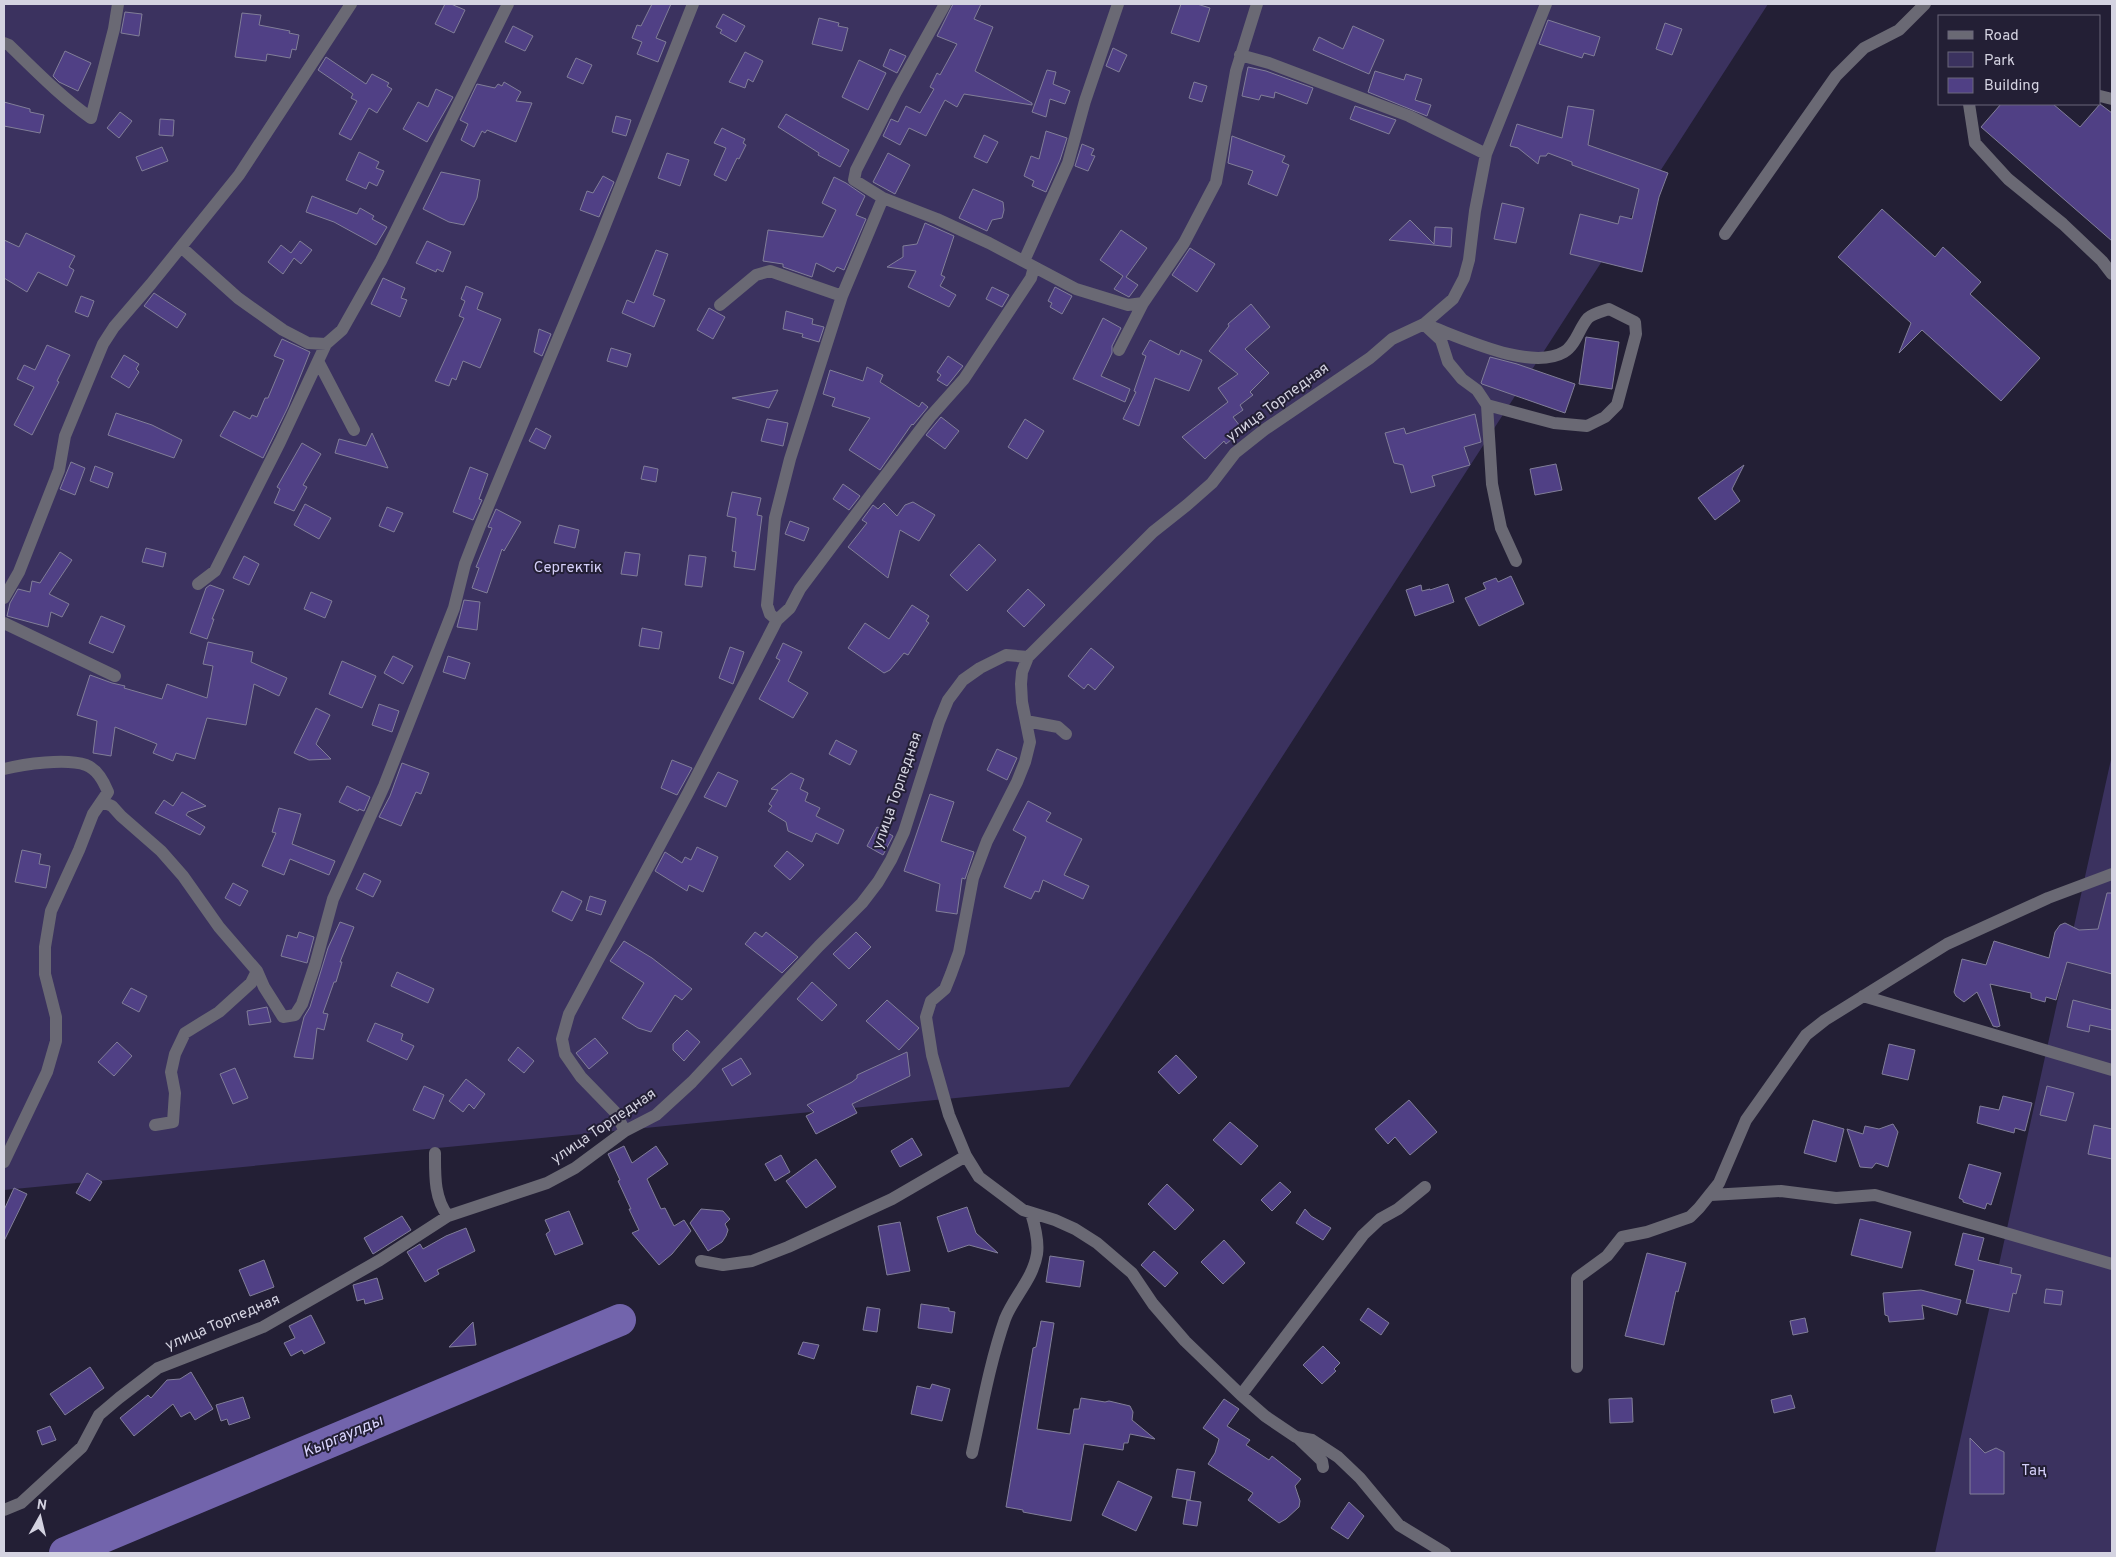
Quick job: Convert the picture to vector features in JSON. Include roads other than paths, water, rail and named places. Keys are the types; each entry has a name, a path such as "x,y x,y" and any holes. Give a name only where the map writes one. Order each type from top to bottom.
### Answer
{"street":[{"path":"4,43 9,45 38,74 91,118 114,29 118,4"},
{"path":"4,598 19,572 59,470 65,436 103,344 114,327 239,175 351,4"},
{"path":"198,584 214,571 280,442 326,344 342,330 381,261 508,4"},
{"path":"102,802 112,806 161,851 183,876 219,927 257,971 264,987 283,1017 295,1015 302,1004 310,980 333,899 384,786 454,608 465,564 479,528 600,238 693,4"},
{"path":"945,4 896,92 856,170 854,180 883,198 937,219 1076,289 1128,305 1143,303"},
{"path":"625,1131 615,1112 581,1077 565,1054 562,1038 569,1014 684,801 777,620 790,608 800,589 930,417 964,379 1031,278 1029,264 1068,163 1085,101 1118,4"},
{"path":"1119,350 1143,303 1184,243 1216,182 1240,55 1257,4"},
{"name":"улица Торпедная","path":"4,1510 21,1503 82,1448 100,1415 158,1368 263,1327 292,1312 380,1260 448,1216 525,1192 576,1168 625,1131 656,1115 692,1082 819,946 862,903 878,882 894,853 919,786 938,722 948,700 964,680 980,668 1006,655 1028,656 1153,532 1188,505 1212,483 1235,453 1264,430 1370,358 1392,339 1424,324 1453,299 1464,278 1469,260 1475,211 1486,154 1546,4"},
{"path":"1725,234 1836,76 1864,48 1899,30 1925,4"},
{"path":"1240,55 1269,63 1409,116 1486,154"},
{"path":"1969,105 1975,143 2008,179 2063,224 2102,261 2112,274"},
{"path":"777,620 770,614 768,605 775,518 790,458 842,296 883,198"},
{"path":"181,247 238,298 283,330 308,343 326,344"},
{"path":"720,305 756,275 770,271 842,296"},
{"path":"1424,324 1515,357 1547,358 1564,352 1579,334 1589,317 1609,309 1635,322 1636,334 1617,405 1605,417 1587,426 1554,423 1487,405"},
{"path":"1424,324 1441,340 1448,362 1462,379 1477,390 1487,405 1492,484 1501,528 1516,561"},
{"path":"318,361 354,430"},
{"path":"4,623 115,676"},
{"path":"1028,656 1022,672 1021,684 1030,742 1025,762 987,841 973,878 959,952 951,974 945,988 931,1001 926,1017 932,1054 949,1114 966,1156 979,1177 1023,1210 1055,1220 1075,1229 1097,1243 1132,1273 1153,1304 1185,1341 1265,1416 1296,1437 1322,1461 1323,1467"},
{"path":"1026,721 1064,728"},
{"path":"4,769 48,762 87,765 103,780 108,792 93,814 52,910 45,947 45,974 56,1017 56,1041 47,1072 4,1162"},
{"path":"1577,1367 1577,1278 1607,1256 1622,1237 1647,1232 1690,1217 1711,1195 1719,1183 1746,1120 1806,1035 1825,1020 1947,944 2048,898 2111,876"},
{"path":"156,1125 173,1122 175,1093 171,1072 175,1054 185,1034 219,1012 251,984 257,971"},
{"path":"1863,996 2112,1070"},
{"path":"435,1153 438,1194 441,1206 448,1216"},
{"path":"701,1260 723,1265 752,1261 788,1248 892,1199 966,1156"},
{"path":"1241,1395 1364,1235 1380,1220 1398,1209 1425,1187"},
{"path":"1711,1195 1780,1191 1836,1198 1875,1195 2112,1264"},
{"path":"972,1452 986,1386 1005,1319 1014,1299 1028,1281 1037,1254 1036,1229 1032,1213"},
{"path":"1296,1437 1312,1440 1338,1457 1360,1478 1398,1525 1445,1553"},
{"path":"1419,1538 1421,1553"}],"waterway":[{"name":"Кыргаулды","path":"65,1553 620,1320"}],"park label":[{"name":"Сергектік","path":"568,568"},
{"name":"Таң","path":"2034,1471"}]}
